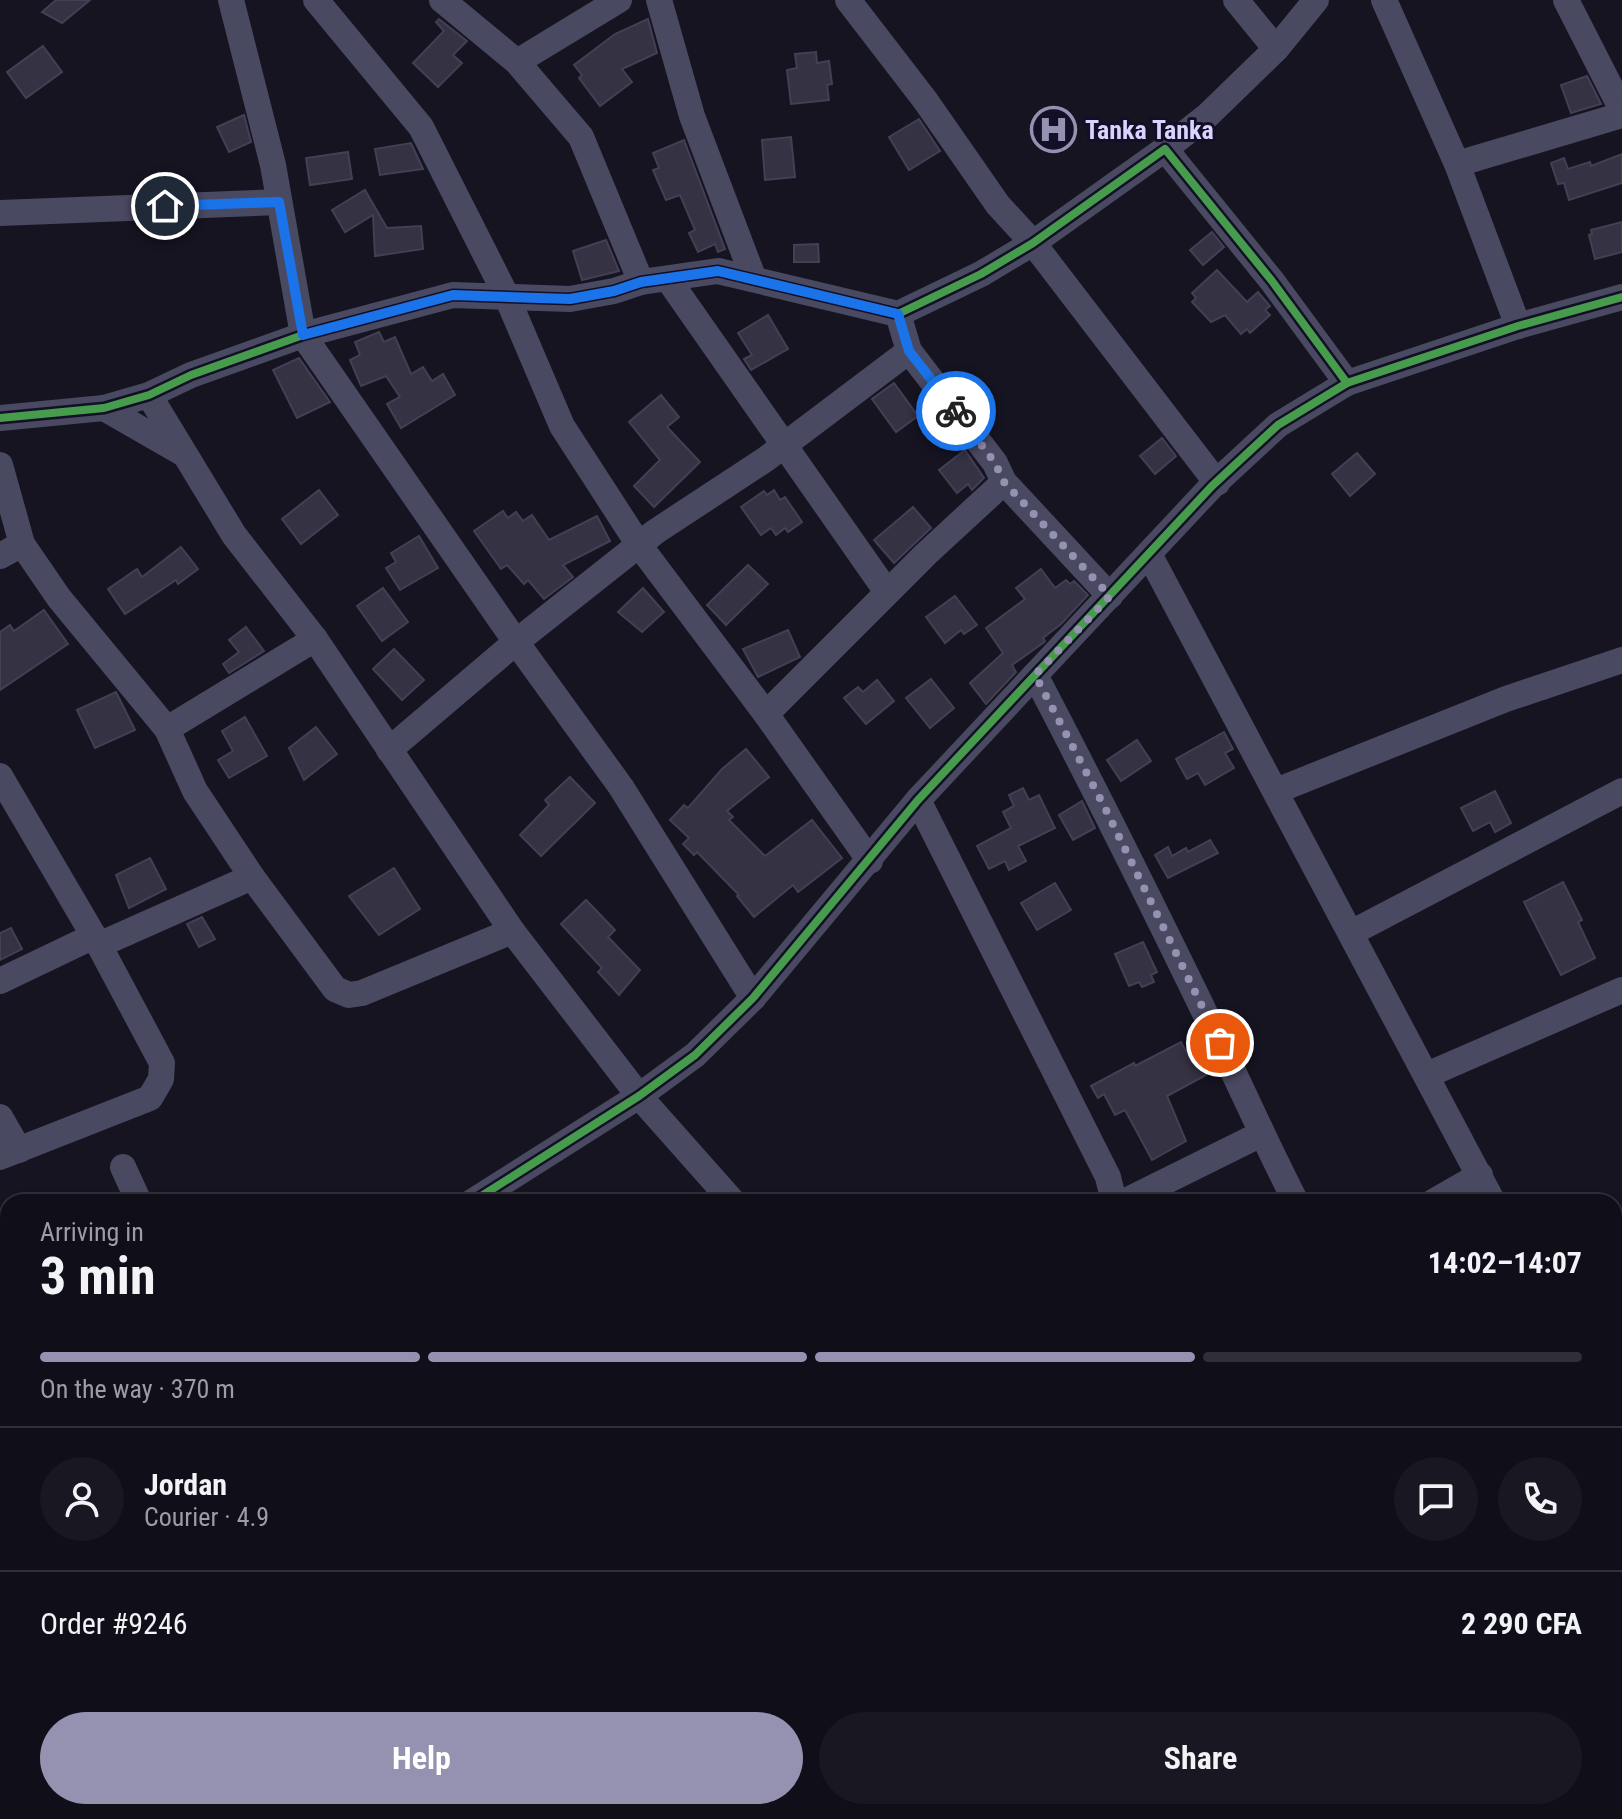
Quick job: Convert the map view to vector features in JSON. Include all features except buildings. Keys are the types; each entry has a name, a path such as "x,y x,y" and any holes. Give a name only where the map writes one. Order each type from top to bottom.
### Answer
{"street":[{"path":"231,0 273,165 303,335 516,642 621,787 753,998"},
{"path":"316,0 421,127 507,297 562,426 639,545 766,714 870,861"},
{"path":"442,0 517,62 581,137 641,282"},
{"path":"517,62 619,0"},
{"path":"659,0 692,116 753,277"},
{"path":"848,0 925,100 998,205 1033,243 1217,483"},
{"path":"1236,0 1276,49"},
{"path":"0,418 104,408 149,395 191,375 303,335 453,295 570,299 614,291 641,282 718,271 898,314 981,274 1033,243 1165,149 1207,116 1276,49 1316,0"},
{"path":"1384,0 1457,164 1518,326"},
{"path":"1457,164 1622,112 1566,0"},
{"path":"1165,149 1272,281 1347,383"},
{"path":"0,213 279,202"},
{"path":"668,279 887,592"},
{"path":"485,1194 639,1096 695,1055 753,998 918,800 1217,483 1278,425 1347,383 1518,326 1622,297"},
{"path":"898,314 909,351 995,463 1004,482 1110,596"},
{"path":"389,750 516,642 639,545 785,444 909,351"},
{"path":"149,395 234,535 315,639 512,931 639,1096 726,1194"},
{"path":"104,408 185,455"},
{"path":"0,465 11,550 59,598 167,729 195,791 252,877 335,989 349,995 362,993 512,931"},
{"path":"766,714 887,592 1004,482"},
{"path":"1149,554 1489,1194"},
{"path":"167,729 315,639"},
{"path":"1276,791 1506,699 1622,660"},
{"path":"1035,675 1124,847 1292,1194"},
{"path":"0,776 96,940 162,1063 161,1079 150,1098 10,1154 0,1117"},
{"path":"1351,933 1622,791"},
{"path":"918,800 1108,1177 1112,1194"},
{"path":"0,981 252,877"},
{"path":"1427,1075 1622,990"},
{"path":"1140,1194 1261,1134"},
{"path":"123,1167 135,1194"},
{"path":"1447,1194 1480,1175"}],"cycle path":[{"path":"0,418 104,408 149,395 191,375 303,335 453,295 570,299 614,291 641,282 718,271 898,314 981,274 1033,243 1165,149 1272,281 1347,383"},
{"path":"485,1194 639,1096 695,1055 753,998 918,800 1212,486 1278,425 1347,383 1518,326 1622,297"}],"way so far":[{"path":"956,411 995,463 1004,482 1110,596 1035,675 1104,806 1220,1043"}],"place":[{"name":"Tanka Tanka","path":"1054,130"}],"route":[{"path":"165,206 279,202 303,335 453,295 570,299 614,291 641,282 718,271 898,314 909,351 956,411"}]}
